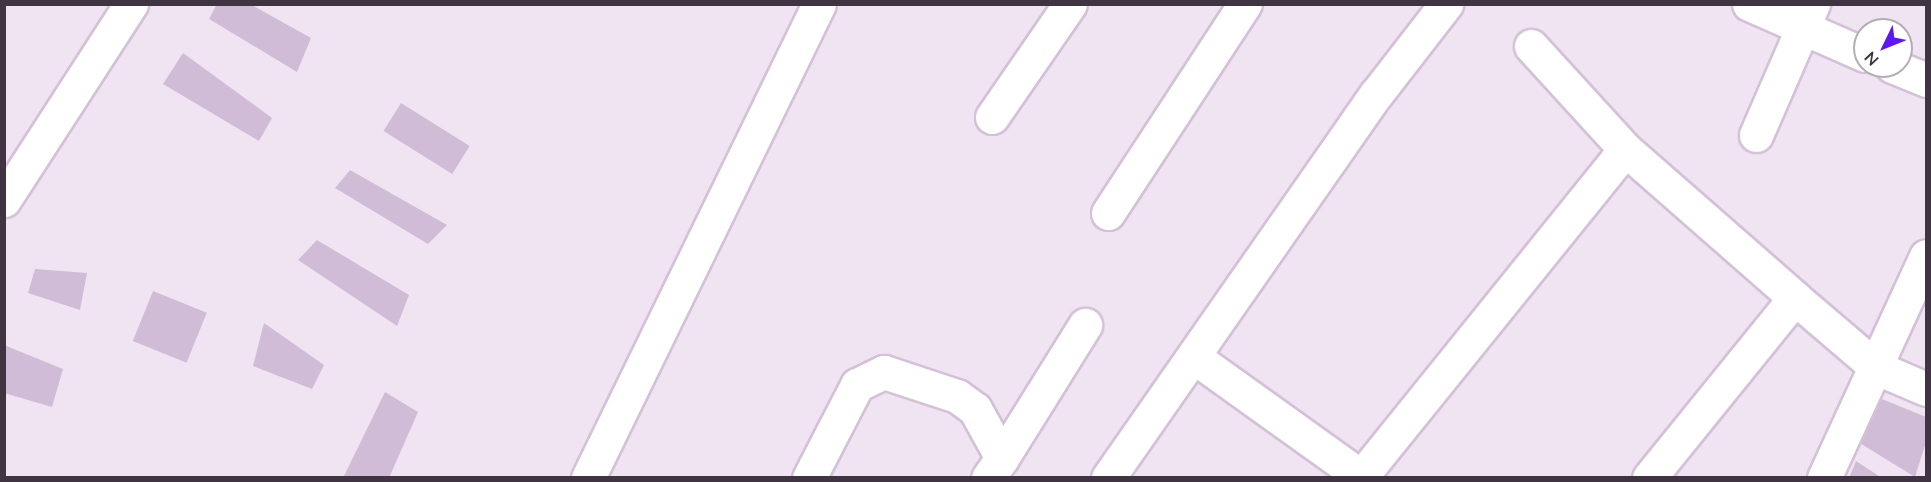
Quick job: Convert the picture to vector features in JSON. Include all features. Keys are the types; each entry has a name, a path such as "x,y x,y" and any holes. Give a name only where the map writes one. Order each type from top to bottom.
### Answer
{"street":[{"path":"4,200 131,4"},
{"path":"588,477 819,4"},
{"path":"992,117 1070,4"},
{"path":"1108,213 1245,4"},
{"path":"1108,477 1377,93 1446,4"},
{"path":"1749,4 1808,17 1853,47"},
{"path":"1756,135 1808,17"},
{"path":"1531,46 1625,149 1795,298 1877,368 1926,389"},
{"path":"1194,357 1360,477 1625,149"},
{"path":"1824,477 1877,368 1926,256"},
{"path":"1648,477 1795,298"},
{"path":"995,468 1085,325"},
{"path":"809,477 848,400 873,373 913,379 957,396 983,420 995,468"}],"building":[{"path":"217,4 250,4 311,38 297,72 209,19"},
{"path":"183,53 272,118 259,141 163,84"},
{"path":"401,103 470,146 452,174 384,131"},
{"path":"350,170 447,225 428,244 335,188"},
{"path":"317,240 409,295 397,326 298,260"},
{"path":"35,269 87,273 80,310 28,293"},
{"path":"153,291 207,313 187,363 133,341"},
{"path":"264,323 324,365 312,389 253,366"},
{"path":"4,345 63,369 52,407 4,393"},
{"path":"385,392 418,412 389,478 343,478"},
{"path":"1877,397 1926,417 1926,442 1915,477 1858,442"},
{"path":"1856,461 1882,478 1849,478"}]}
